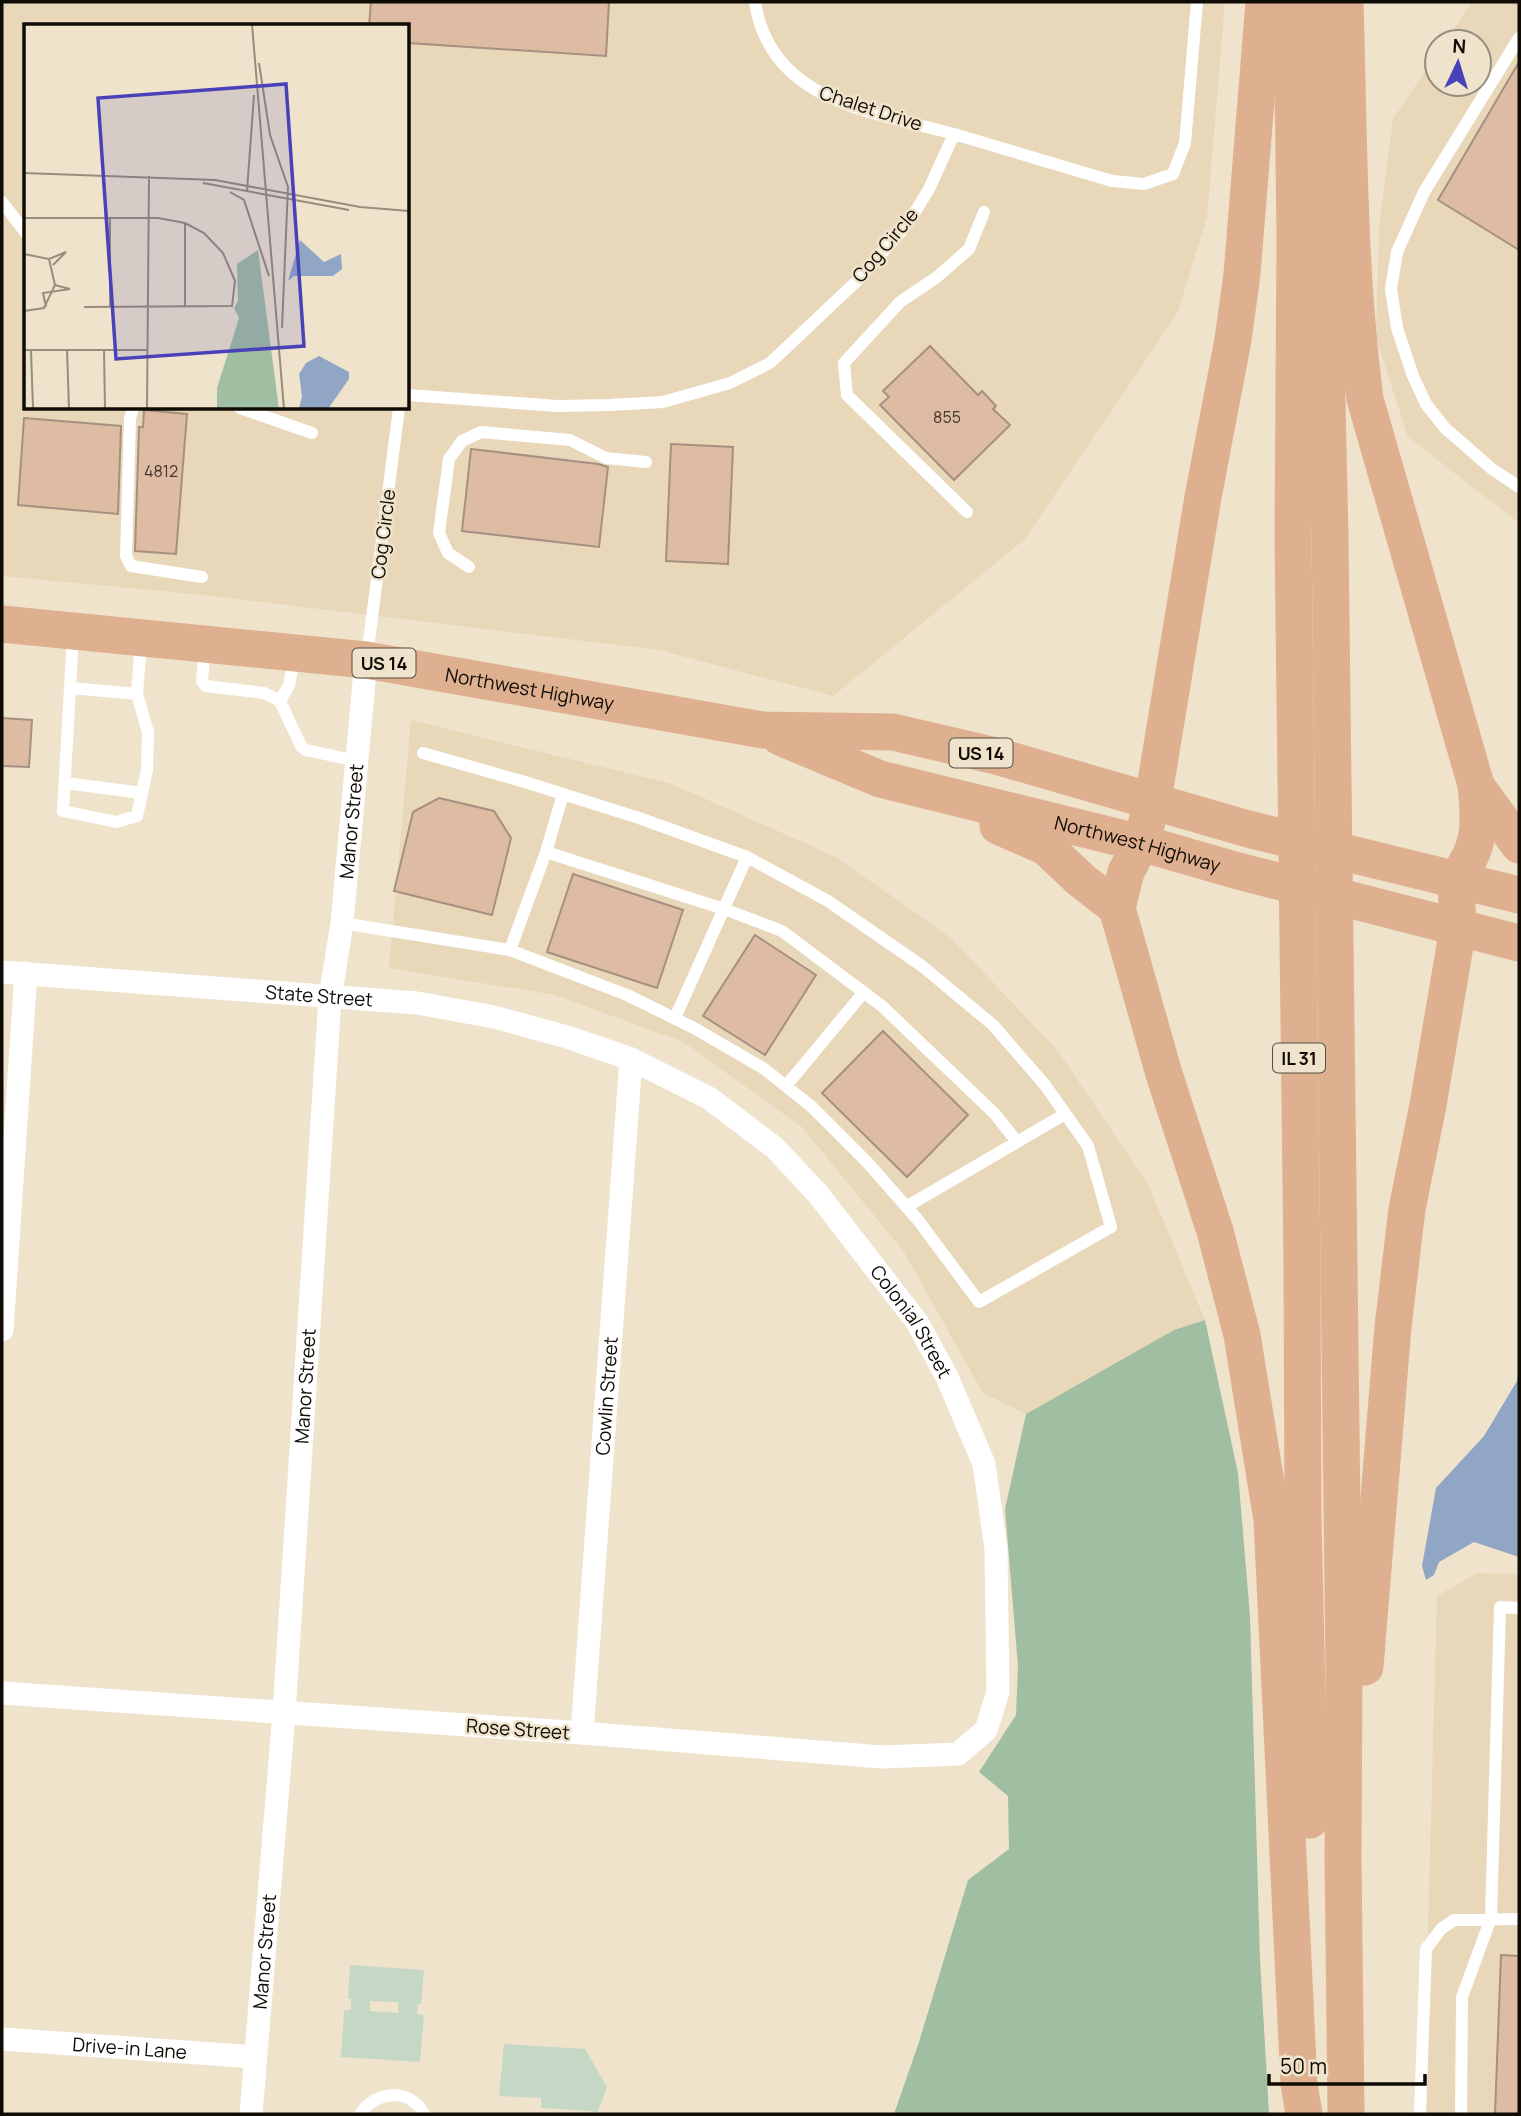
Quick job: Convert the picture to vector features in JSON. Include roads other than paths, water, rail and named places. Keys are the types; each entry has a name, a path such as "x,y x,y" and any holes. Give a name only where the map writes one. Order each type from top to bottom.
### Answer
{"main road":[{"path":"1264,2 1242,274 1233,340 1203,498 1153,800 1141,843 1126,872 1117,908 1164,1074 1215,1231 1242,1335 1272,1520 1299,2084 1304,2114"},
{"name":"IL 31","path":"1292,2 1295,237 1293,538 1303,1517 1318,2114"},
{"name":"IL 31","path":"1318,2 1331,631 1344,1671 1346,2114"},
{"path":"1344,2021 1365,1672 1392,1340 1407,1209 1458,928 1456,879 1469,862 1477,844 1479,828 1476,785 1365,399 1354,281 1345,2"},
{"name":"Northwest Highway","path":"2,624 366,660 763,730 893,732 996,756 1248,829 1519,895"},
{"name":"Northwest Highway","path":"763,730 880,779 1141,843 1238,871 1519,943"},
{"path":"880,779 1046,846 1081,880 1117,908"},
{"path":"1476,785 1519,845"}],"street":[{"name":"Manor Street","path":"251,2114 284,1713 330,998 342,923 366,660"},
{"name":"State Street","path":"2,972 417,1003 494,1017 567,1037 631,1059"},
{"path":"2,1330 26,973"},
{"name":"Colonial Street","path":"631,1059 709,1098 775,1148 818,1194 917,1322 947,1377 984,1464 996,1549 998,1692"},
{"name":"Cowlin Street","path":"582,1733 631,1059"},
{"name":"Rose Street","path":"2,1693 582,1733 882,1757 958,1754 986,1730 998,1692"},
{"name":"Drive-in Lane","path":"2,2039 256,2057"}],"lane":[{"name":"Chalet Drive","path":"755,2 764,38 778,61 800,81 828,98 954,134"},
{"path":"954,134 1112,181 1144,184 1173,174 1185,143 1197,2"},
{"path":"1519,38 1424,192 1397,252 1391,289 1397,328 1413,376 1426,404 1452,434 1492,469 1519,487"},
{"name":"Cog Circle","path":"410,395 557,406 610,405 663,402 730,383 770,363 859,279 915,212 929,189 954,134"},
{"path":"2,202 24,230"},
{"path":"967,512 846,395 844,363 900,302 937,277 969,249 984,212"},
{"path":"132,410 126,556 131,566 202,577"},
{"path":"246,410 312,433"},
{"name":"Cog Circle","path":"366,660 398,410"},
{"path":"469,567 448,553 439,533 449,458 462,441 481,432 570,440 606,458 646,462"},
{"path":"74,630 63,811 116,822 137,816 147,770 148,732 137,694 142,637"},
{"path":"205,643 202,681 206,685 264,693 280,701 301,746 306,750 357,761"},
{"path":"280,701 289,685 296,652"},
{"path":"71,688 137,694"},
{"path":"342,923 509,950 627,995 675,1018 763,1068 831,1125 867,1162 906,1207 979,1303 1111,1227 1088,1146 1045,1085 993,1025 922,966 828,901 747,857 563,794 423,752"},
{"path":"65,783 142,793"},
{"path":"509,950 546,852 563,794"},
{"path":"546,852 724,909 782,931 882,1006 995,1114 1017,1142"},
{"path":"675,1018 747,857"},
{"path":"786,1086 864,992"},
{"path":"906,1207 1065,1114"},
{"path":"1461,2114 1462,1997 1491,1918 1500,1607 1519,1608"},
{"path":"1419,2114 1426,1949 1441,1929 1454,1920 1519,1919"},
{"path":"360,2114 374,2100 391,2095 400,2095 412,2101 424,2114"}],"water":[{"path":"1519,1368 1519,1557 1474,1542 1439,1562 1434,1575 1426,1580 1422,1566 1436,1488 1484,1436 1517,1381"}]}
